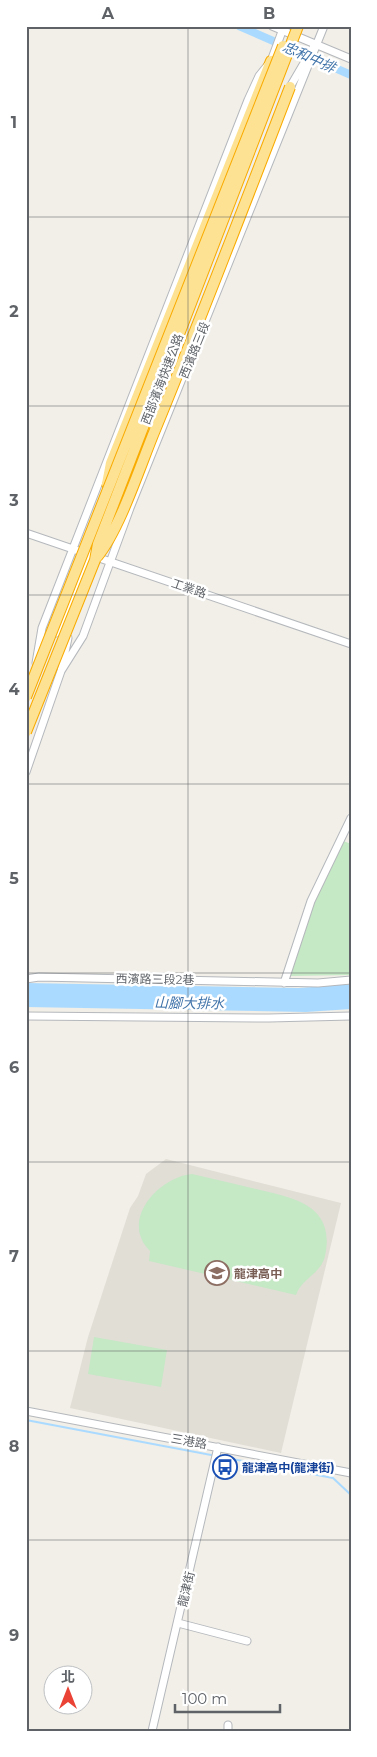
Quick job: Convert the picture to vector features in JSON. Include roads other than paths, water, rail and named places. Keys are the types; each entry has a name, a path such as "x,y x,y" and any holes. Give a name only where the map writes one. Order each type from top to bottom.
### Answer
{"highway":[{"name":"西部濱海快速公路","path":"26,697 284,30"},
{"name":"西部濱海快速公路","path":"26,732 297,34"},
{"path":"104,498 111,463 272,56"},
{"path":"92,558 105,548 168,399 290,87"}],"street":[{"path":"272,26 297,34 351,59"},
{"name":"西濱路三段","path":"26,692 34,670 77,593 92,558 297,34 302,26"},
{"name":"西濱路三段","path":"61,670 83,636 110,560 306,64 324,26"},
{"name":"西濱路三段","path":"34,670 42,628 248,100 284,30"},
{"path":"262,125 271,78 272,56"},
{"path":"290,87 306,64"},
{"name":"工業路","path":"26,533 74,548 92,558 110,560 351,644"},
{"name":"西濱路三段","path":"26,772 61,670 77,593"},
{"path":"284,983 311,901 351,818"},
{"name":"西濱路三段2巷","path":"26,979 49,977 284,983 351,980"},
{"path":"26,1016 260,1018 351,1016"},
{"name":"三港路","path":"26,1411 351,1473"},
{"name":"龍津街","path":"152,1731 218,1447"},
{"path":"178,1624 247,1641"}],"water":[{"name":"山腳大排水","path":"26,983 299,988 351,984 351,1009 306,1012 26,1007"}],"waterway":[{"name":"忠和中排","path":"239,26 351,75"},
{"path":"26,1420 333,1478 351,1495"}],"place":[{"name":"龍津高中","path":"217,1273"},
{"name":"龍津高中(龍津街)","path":"225,1467"}]}
